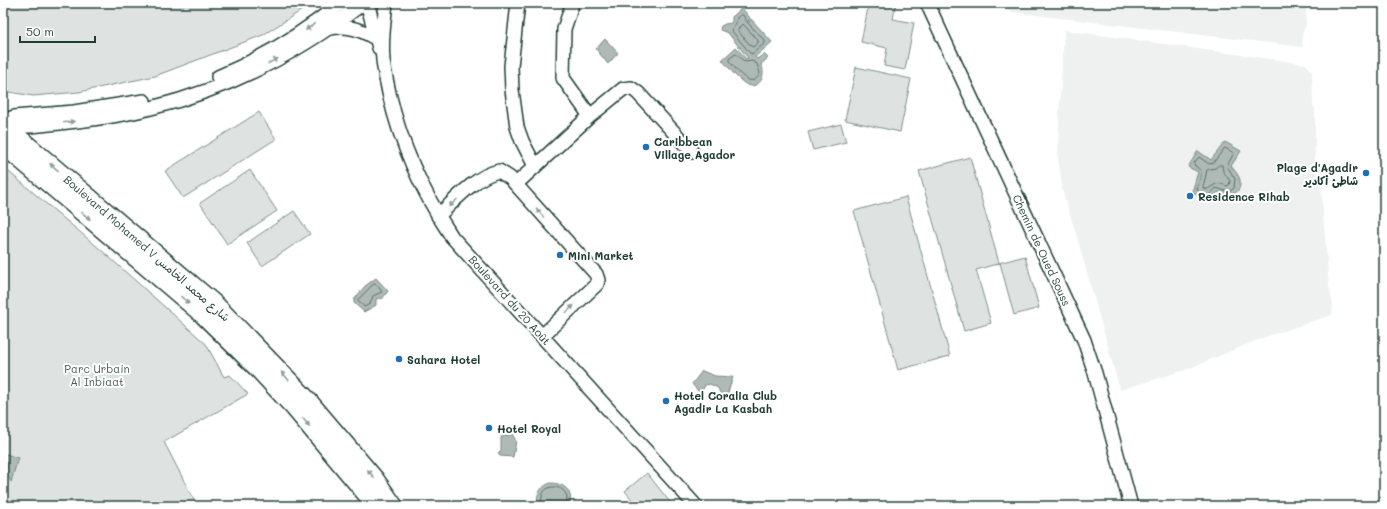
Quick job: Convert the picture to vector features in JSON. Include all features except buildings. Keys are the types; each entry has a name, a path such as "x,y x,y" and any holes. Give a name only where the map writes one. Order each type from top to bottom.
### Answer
{"main road":[{"name":"Boulevard Mohamed V شارع محمد الخامس","path":"3,122 215,304 307,399 375,480 394,506"},
{"name":"Boulevard Mohamed V شارع محمد الخامس","path":"3,145 203,315 257,368 295,410 376,506"}],"street":[{"path":"3,122 14,117 74,112 128,104 197,85 228,73 274,49 302,33 341,3"},
{"path":"3,122 21,126 31,126 88,120 126,114 176,101 225,84 250,73 297,48 364,4 378,6 385,3"},
{"name":"Boulevard du 20 Août","path":"383,59 382,35 385,3"},
{"path":"518,3 511,66 512,90 517,127 522,141 535,166"},
{"name":"Chemin de Oued Souss","path":"927,3 1084,340 1095,373 1131,506"},
{"name":"Boulevard du 20 Août","path":"364,4 383,59 396,122 417,176 438,216 452,237 696,506"},
{"path":"572,8 564,29 563,78 590,116"},
{"path":"328,28 340,26 353,28 364,31 375,38"},
{"path":"516,184 590,116 623,89 631,88 638,93 692,152"},
{"path":"438,216 482,178 492,172 499,171 505,174 516,184 596,274 598,280 593,289 582,297 542,336"}],"shaded area":[{"path":"998,3 1306,3 1306,25 1302,34 1303,47 1010,12"},
{"path":"1064,30 1306,64 1312,72 1313,107 1315,107 1315,165 1321,188 1329,286 1333,305 1332,315 1265,337 1185,370 1120,390 1063,193 1058,157"}],"green space":[{"path":"3,3 313,3 263,35 155,76 79,92 33,96 3,90"},
{"path":"869,3 896,3 893,19 914,23 905,70 884,66 887,48 861,42"},
{"path":"856,67 911,79 900,132 845,120"},
{"path":"259,112 276,139 183,198 165,171"},
{"path":"841,124 846,142 813,150 808,132"},
{"path":"970,157 999,263 1025,256 1039,308 1014,315 1000,263 976,270 991,323 964,331 919,171"},
{"name":"Parc Urbain Al Inbiaat","path":"3,167 100,249 206,344 224,377 230,375 248,394 164,442 197,506 3,506"},
{"path":"250,170 277,211 227,244 200,203"},
{"path":"906,197 950,356 898,370 854,211"},
{"path":"294,211 310,234 262,266 247,243"},
{"path":"647,473 673,506 637,506 625,491"}],"water":[{"path":"742,8 750,18 748,21 749,22 751,19 772,42 755,57 757,59 764,54 768,58 761,64 763,69 762,79 753,86 741,81 722,60 736,47 746,59 748,58 728,33 720,30 721,26 731,23 732,17"},
{"path":"605,39 618,53 608,64 596,49"},
{"path":"1225,142 1241,151 1231,166 1239,176 1239,189 1234,194 1230,195 1218,192 1208,202 1192,192 1198,172 1188,167 1198,151 1211,160"},
{"path":"376,278 388,291 382,299 376,299 376,305 364,312 354,303 354,300 365,286"},
{"path":"702,371 715,376 733,377 727,395 720,393 718,388 710,384 705,385 702,391 698,391 692,384"},
{"path":"512,434 516,441 513,457 500,456 498,454 501,451 501,437"},
{"path":"3,453 18,458 11,482 3,468"},
{"path":"550,483 560,484 567,489 571,501 570,506 539,506 537,498 539,492"}],"place":[{"name":"Caribbean Village Agador","path":"646,147"},
{"name":"Plage d'Agadir شاطئ أكادير","path":"1366,173"},
{"name":"Residence Rihab","path":"1190,196"},
{"name":"Mini Market","path":"560,255"},
{"name":"Sahara Hotel","path":"399,359"},
{"name":"Hotel Coralia Club Agadir La Kasbah","path":"666,401"},
{"name":"Hotel Royal","path":"489,428"}]}
